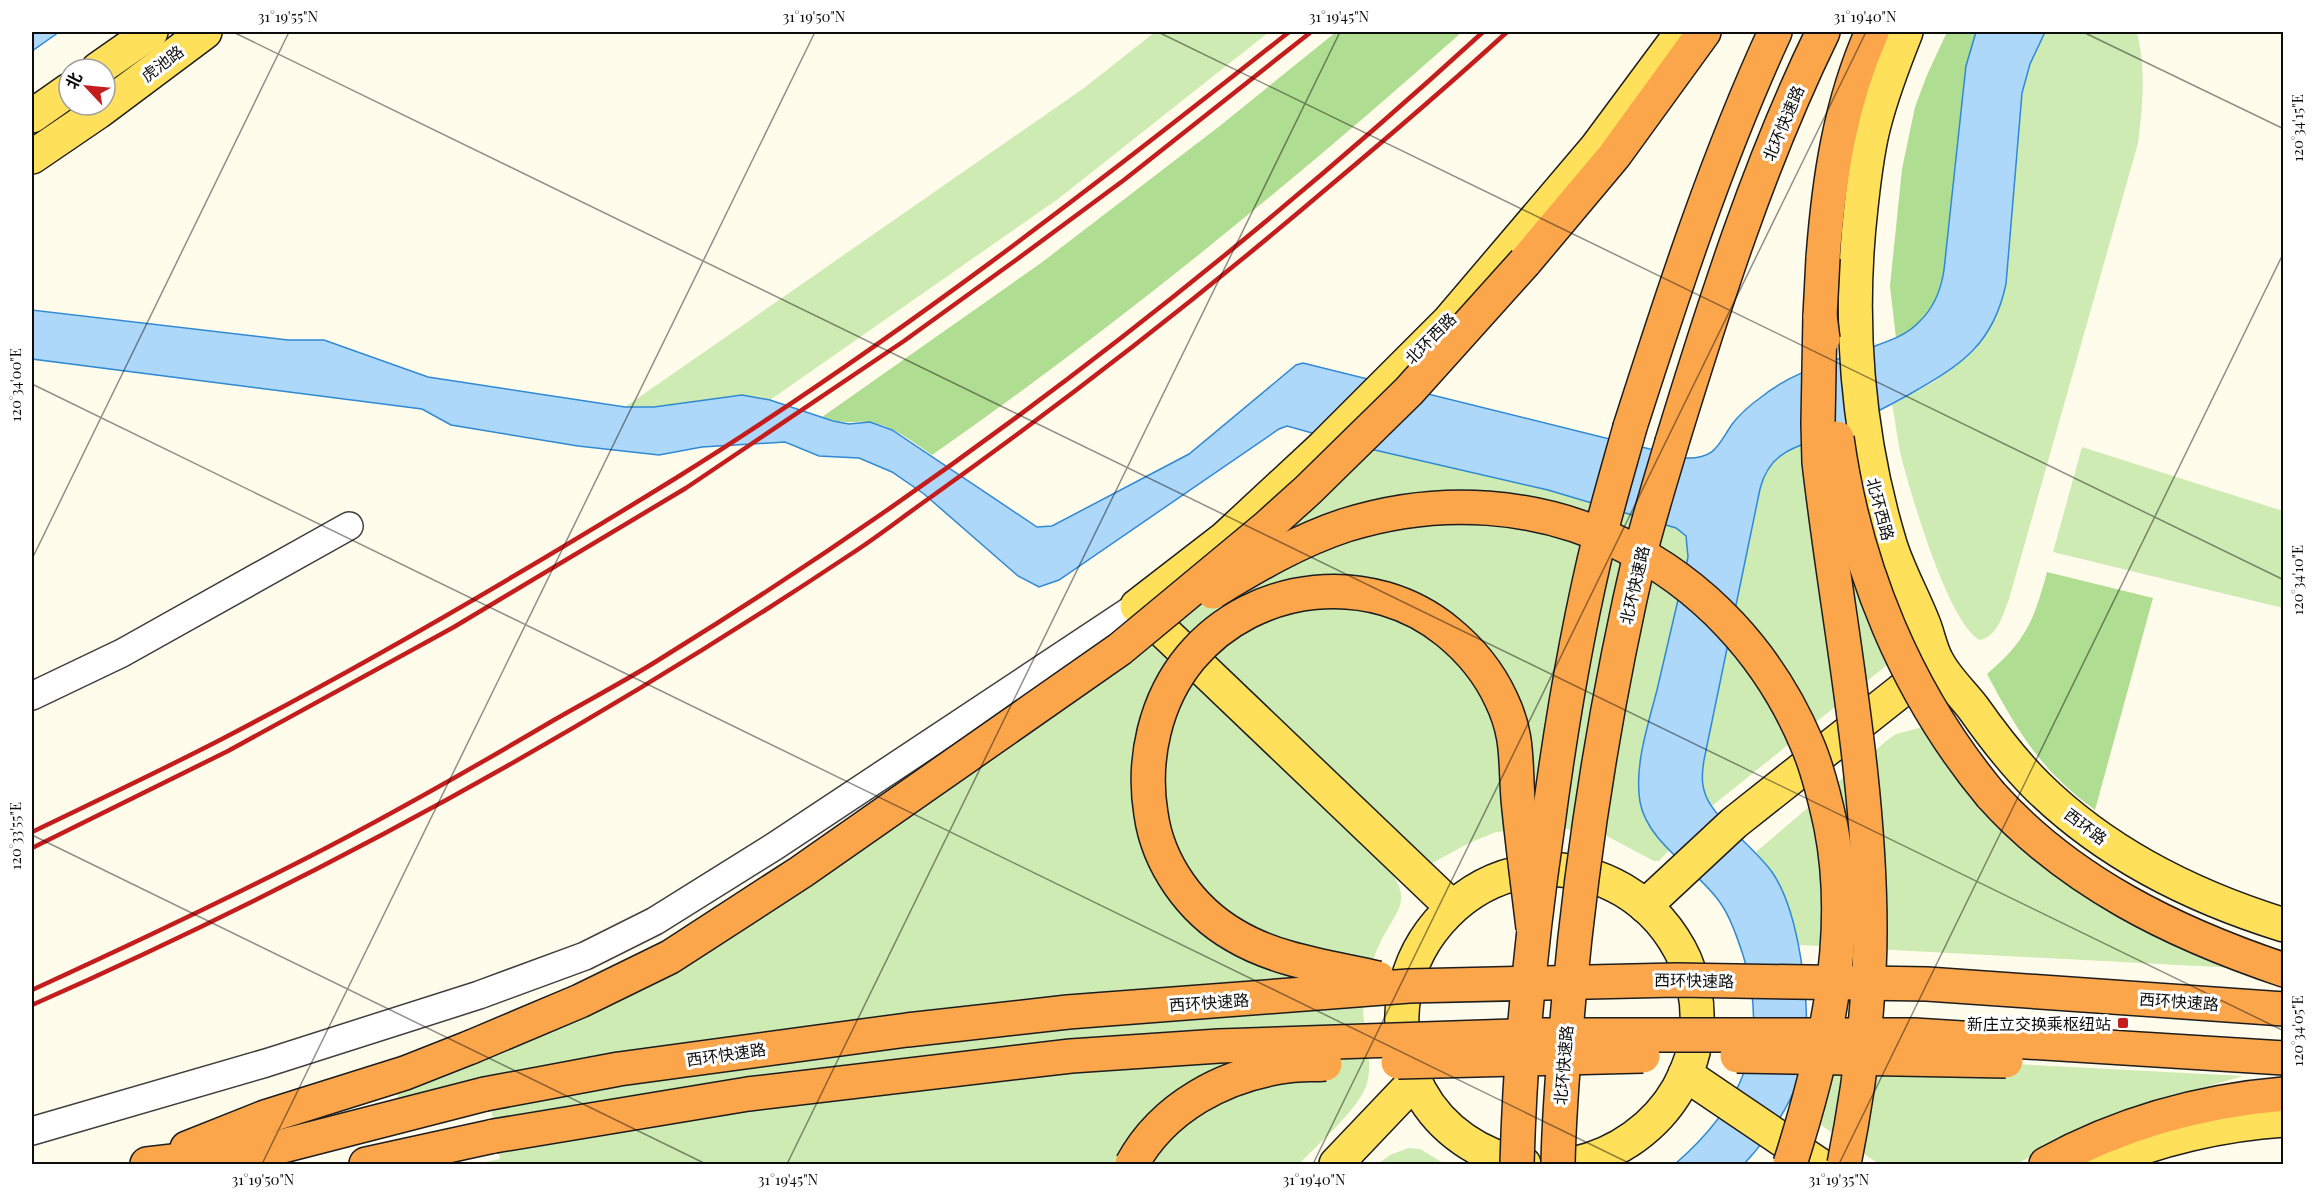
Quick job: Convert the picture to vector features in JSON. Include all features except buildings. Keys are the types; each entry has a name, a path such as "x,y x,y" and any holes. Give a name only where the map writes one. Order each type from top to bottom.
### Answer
{"highway":[{"path":"1120,649 1267,527 1409,391 1525,262 1614,156 1704,32"},
{"path":"1517,1164 1533,928 1554,776 1576,642 1600,535 1630,427 1704,203 1729,138 1775,32"},
{"name":"北环快速路","path":"1558,1164 1559,1116 1575,931 1595,782 1619,650 1640,555 1672,441 1746,214 1767,159 1823,32"},
{"path":"1844,1164 1861,1052 1870,930 1857,751 1819,462 1820,316 1827,200 1842,117 1851,86 1872,32"},
{"path":"1820,316 1841,465 1852,519 1865,565 1898,647 1929,706 1958,754 2012,818 2081,876 2161,921 2232,952 2283,970"},
{"path":"146,1164 265,1117 405,1073 471,1047 580,1001 670,957 801,872 1120,649 1231,581 1306,541 1362,521 1439,508 1497,509 1562,520 1617,542 1695,591 1732,626 1777,685 1809,746 1831,827 1838,893 1835,971 1815,1077 1790,1164"},
{"path":"1409,986 1279,955 1232,934 1204,913 1187,894 1166,862 1158,843 1151,819 1148,780 1153,736 1165,700 1182,669 1203,644 1229,623 1259,608 1309,593 1342,590 1375,594 1407,605 1429,617 1454,636 1475,658 1502,700 1514,739 1533,928"},
{"name":"西环快速路","path":"146,1164 267,1150 485,1094 619,1069 1068,1012 1409,986 1676,980 1926,984 2283,1009"},
{"path":"366,1164 494,1136 748,1094 1071,1056 1219,1046 1543,1035 1903,1034 2283,1058"},
{"path":"1132,1164 1156,1131 1192,1100 1222,1084 1261,1071 1289,1065 1676,1055 2044,1062 2283,1074"},
{"path":"2046,1164 2098,1140 2164,1116 2234,1100 2283,1094"},
{"path":"1504,1164 1519,1111"}],"main road":[{"name":"虎池路","path":"115,57 151,32"},
{"name":"虎池路","path":"32,157 98,112 205,32"},
{"name":"北环西路","path":"1137,606 1225,538 1323,447 1449,321 1596,148 1682,32"},
{"name":"北环西路","path":"1906,32 1889,73 1873,128 1856,253 1856,341 1864,441 1891,547 1923,621 1937,662"},
{"path":"32,116 57,98"},
{"path":"1137,606 1452,907"},
{"path":"1645,906 1734,823 1937,662"},
{"name":"西环路","path":"1937,662 2009,757 2068,813 2158,874 2217,902 2283,925"},
{"path":"1524,1164 1496,1157 1463,1139 1435,1113 1415,1081 1403,1045 1401,1017 1404,988 1409,970 1426,936 1452,907 1488,884 1519,874 1551,870 1572,872 1613,885 1645,906 1670,933 1691,978 1696,1010 1696,1082"},
{"path":"1336,1164 1415,1081"},
{"path":"1696,1082 1818,1164"},
{"path":"1573,1164 1607,1154 1640,1135 1666,1107 1696,1082"},
{"path":"2100,1164 2188,1135 2283,1120"}],"street":[{"path":"32,696 122,652 349,526"},
{"path":"32,1131 266,1063 478,996 585,956 655,921 775,846 1137,606"}],"green space":[{"path":"1155,32 1269,32 1058,199 770,400 742,395 654,407 625,407 1084,88"},
{"path":"1336,32 1462,32 1334,143 1137,304 932,455 904,436 882,425 867,422 843,422 822,417 1041,263 1221,125"},
{"path":"1947,32 1976,32 1966,66 1944,270 1942,281 1929,310 1915,326 1896,338 1890,286 1902,169 1915,107"},
{"path":"2045,32 2137,32 2143,74 2140,128 2138,143 2009,599 1996,629 1980,640 1968,629 1956,611 1934,560 1903,464 1892,405 1935,381 1967,357 1976,348 2003,298 2008,263 2018,112 2030,64"},
{"path":"1826,435 1892,661 1712,806 1703,784 1704,760 1762,480 1774,462 1788,450"},
{"path":"2082,447 2283,511 2283,608 2053,552"},
{"path":"1366,448 1548,490 1671,526 1686,538 1688,557 1646,737 1639,782 1643,815 1650,828 1670,849 1659,861 1654,861 1603,834 1560,828 1496,832 1469,843 1427,866 1175,624"},
{"path":"2047,572 2153,598 2095,810 2059,780 2032,749 1987,674 2011,651 2027,629 2038,604"},
{"path":"1160,640 1388,868 1400,889 1400,906 1377,950 1365,990 1363,1016 1369,1055 1368,1081 1353,1108 1299,1164 475,1164 500,1159 486,1081 398,1099 397,1089 811,885"},
{"path":"1923,727 2011,825 2254,969 1799,945 1792,918 1778,885 1756,852 1885,742 1896,734"},
{"path":"1805,1053 2243,1076 2152,1102 2069,1135 2017,1164 1879,1164 1788,1103"},
{"path":"1408,1148 1420,1149 1445,1164 1378,1164 1390,1155"}],"water":[{"path":"32,32 59,32 32,51"},
{"path":"1976,32 2045,32 2030,64 2022,93 2006,284 2000,305 1993,323 1983,338 1959,363 1945,373 1872,414 1787,451 1771,465 1760,489 1704,760 1702,774 1704,792 1710,805 1765,863 1781,889 1795,931 1804,979 1806,1045 1798,1080 1776,1125 1744,1164 1675,1164 1718,1119 1733,1096 1745,1071 1754,1017 1751,987 1743,955 1727,913 1709,889 1652,830 1644,816 1640,802 1640,760 1688,557 1686,536 1676,528 1548,490 1366,448 1287,426 1279,429 1059,580 1039,587 1018,576 924,494 892,472 859,458 819,456 785,442 702,447 659,455 578,446 451,425 422,409 32,359 32,310 288,340 324,340 428,377 625,407 654,407 742,395 770,400 833,421 849,424 870,422 892,430 1037,527 1052,526 1189,454 1296,365 1303,363 1686,458 1696,458 1715,449 1739,416 1772,389 1811,369 1901,335 1924,317 1933,305 1939,292 1944,270 1966,66"}],"railway":[{"path":"32,832 197,752 336,678 507,580 676,478 835,374 989,264 1289,32"},
{"path":"32,848 228,751 454,627 686,488 904,341 1016,260 1124,180 1311,32"},
{"path":"32,990 222,900 387,815 640,671 776,585 883,513 1090,362 1290,201 1483,32"},
{"path":"32,1005 244,906 451,797 654,680 851,554 1131,348 1277,230 1507,32"}],"place":[{"name":"新庄立交换乘枢纽站","path":"2123,1023"}]}
